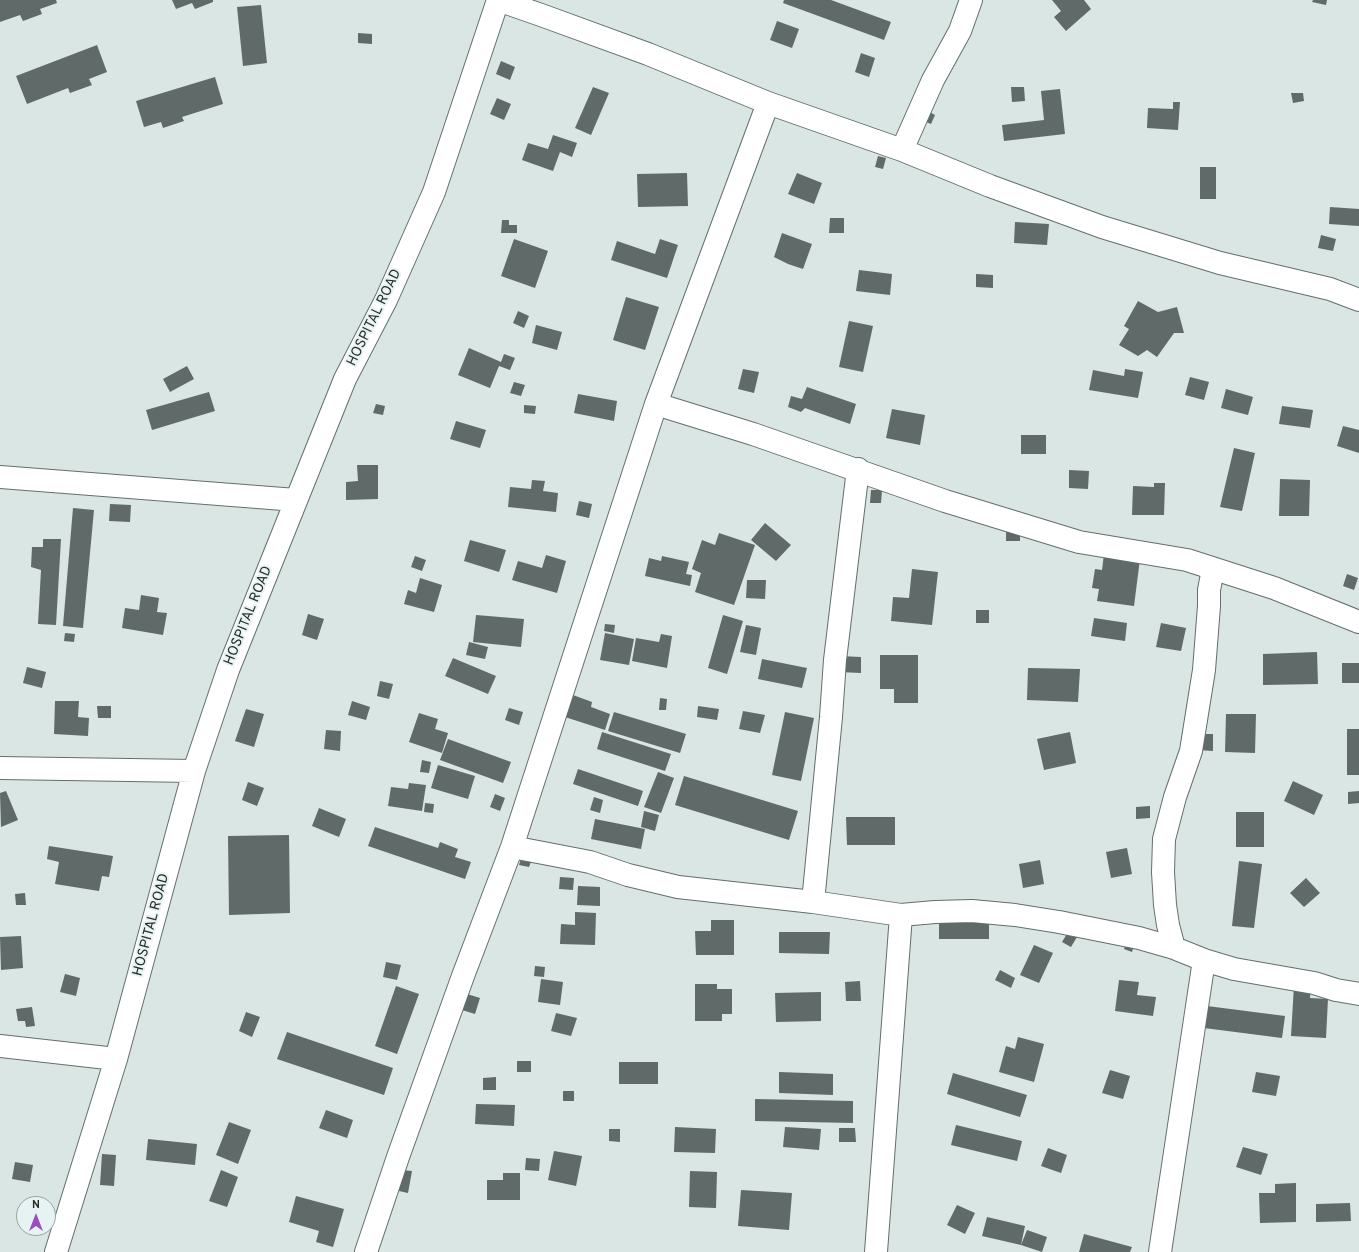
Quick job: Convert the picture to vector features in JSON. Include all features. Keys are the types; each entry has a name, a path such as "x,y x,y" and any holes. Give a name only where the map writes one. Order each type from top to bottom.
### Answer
{"street":[{"path":"498,0 541,14 641,52 768,103 902,150 990,186 1102,228 1220,263 1330,289 1359,300"},
{"name":"HOSPITAL ROAD","path":"56,1252 116,1059 194,771 228,670 345,379 386,300 434,192 498,0"},
{"path":"902,150 933,80 960,31 971,0"},
{"path":"366,1252 398,1157 463,976 512,847 656,404 768,103"},
{"path":"656,404 753,434 894,484 1079,542 1187,560 1274,588 1359,622"},
{"path":"813,902 835,660 858,470"},
{"path":"0,477 296,500"},
{"path":"1174,948 1165,905 1163,872 1164,839 1175,798 1191,751 1204,670 1209,590 1213,569"},
{"path":"0,768 194,771"},
{"path":"512,847 590,862 628,875 678,887 813,902 901,915 972,911 1015,915 1106,930 1174,948 1204,960 1234,969 1314,983 1336,990 1359,994"},
{"path":"876,1252 901,915"},
{"path":"1160,1252 1204,960"},
{"path":"0,1046 116,1059"}],"building":[{"path":"0,0 56,0 57,3 40,9 42,14 23,21 20,15 0,22"},
{"path":"172,0 213,0 213,2 195,9 192,3 176,9"},
{"path":"784,0 831,0 891,22 884,40 783,3"},
{"path":"1052,0 1084,0 1091,9 1066,31 1054,17 1061,11"},
{"path":"1313,0 1327,0 1326,5 1312,2"},
{"path":"261,5 267,63 243,66 237,7"},
{"path":"777,21 799,29 792,48 770,40"},
{"path":"358,33 372,34 372,44 358,43"},
{"path":"97,45 107,72 89,79 92,85 70,93 68,88 27,104 16,76"},
{"path":"861,53 875,58 869,77 855,72"},
{"path":"501,61 515,67 510,80 496,74"},
{"path":"215,77 223,104 182,117 184,121 163,128 161,122 144,127 136,101"},
{"path":"593,87 609,93 591,135 575,128"},
{"path":"1011,87 1024,87 1025,101 1012,102"},
{"path":"1060,89 1065,134 1004,141 1002,125 1044,120 1041,91"},
{"path":"1291,93 1303,93 1304,101 1293,103"},
{"path":"497,98 511,104 504,120 490,114"},
{"path":"1173,102 1180,102 1178,130 1147,128 1148,108 1173,109"},
{"path":"926,110 935,115 931,124 921,120"},
{"path":"553,135 577,143 572,157 560,152 553,171 522,160 528,143 548,149"},
{"path":"878,156 886,158 883,169 875,167"},
{"path":"1200,167 1216,167 1216,199 1200,199"},
{"path":"687,173 688,206 638,207 637,174"},
{"path":"797,173 822,183 814,204 788,194"},
{"path":"1330,207 1359,209 1359,226 1329,224"},
{"path":"830,218 844,218 844,233 829,233"},
{"path":"502,220 509,220 509,225 517,225 517,233 501,233"},
{"path":"1015,222 1049,224 1047,245 1014,243"},
{"path":"782,233 812,244 803,269 774,257"},
{"path":"1321,235 1336,239 1333,251 1318,248"},
{"path":"514,239 548,251 535,288 501,276"},
{"path":"660,239 678,245 667,278 611,260 617,241 655,254"},
{"path":"859,270 892,274 890,295 856,291"},
{"path":"976,274 993,275 993,288 976,287"},
{"path":"626,297 659,307 645,350 613,340"},
{"path":"1138,301 1158,312 1177,307 1184,333 1174,333 1157,357 1147,350 1138,356 1119,345 1129,329 1124,326"},
{"path":"518,311 529,316 524,328 513,323"},
{"path":"849,321 873,326 863,372 839,367"},
{"path":"536,325 562,332 557,350 532,343"},
{"path":"469,348 501,362 504,354 515,358 510,370 499,366 490,388 458,375"},
{"path":"187,366 194,379 170,392 163,379"},
{"path":"743,369 759,372 754,393 738,389"},
{"path":"1125,369 1143,372 1138,398 1089,390 1093,370 1124,376"},
{"path":"1190,377 1209,382 1204,400 1185,395"},
{"path":"514,382 525,385 521,396 510,393"},
{"path":"807,387 856,404 850,424 805,408 801,412 788,407 791,396 802,399"},
{"path":"1226,389 1253,397 1248,415 1221,408"},
{"path":"209,392 215,411 152,430 146,410"},
{"path":"578,394 617,401 614,421 574,413"},
{"path":"376,404 385,406 383,415 373,413"},
{"path":"524,405 536,406 535,414 524,413"},
{"path":"1282,406 1313,410 1310,428 1279,424"},
{"path":"892,409 925,415 920,445 886,438"},
{"path":"456,421 486,430 480,448 450,439"},
{"path":"1343,426 1359,430 1359,453 1337,446"},
{"path":"1021,435 1046,435 1046,454 1021,454"},
{"path":"1234,448 1255,453 1242,511 1220,507"},
{"path":"357,465 378,465 378,499 346,500 346,482 358,481"},
{"path":"1069,470 1089,471 1088,489 1069,488"},
{"path":"1280,479 1310,480 1309,516 1279,516"},
{"path":"532,480 545,481 543,491 558,493 556,512 508,507 510,487 531,489"},
{"path":"1154,483 1165,483 1164,515 1132,515 1133,486 1154,487"},
{"path":"871,490 882,490 881,503 870,503"},
{"path":"579,501 592,504 589,518 576,515"},
{"path":"110,504 131,505 130,522 109,521"},
{"path":"73,508 94,510 83,628 63,626"},
{"path":"765,523 791,545 776,561 751,540"},
{"path":"1006,530 1020,530 1020,541 1006,541"},
{"path":"719,533 755,545 734,605 695,592 701,573 692,569 702,540 715,545"},
{"path":"43,539 61,539 56,625 38,624 41,570 31,567 32,547 43,547"},
{"path":"470,540 506,550 499,572 464,561"},
{"path":"1104,554 1140,559 1134,606 1097,601 1099,589 1092,588 1095,569 1102,570"},
{"path":"546,555 566,561 557,593 512,580 518,561 542,568"},
{"path":"415,556 426,560 422,571 411,567"},
{"path":"662,556 689,562 686,574 692,575 690,586 645,576 649,558 661,561"},
{"path":"912,569 938,572 932,625 891,621 893,597 909,598"},
{"path":"1347,574 1358,578 1354,590 1343,586"},
{"path":"420,578 442,585 434,612 404,604 408,590 416,593"},
{"path":"747,580 766,580 765,599 746,598"},
{"path":"141,595 159,598 157,612 167,613 163,635 122,628 125,608 139,610"},
{"path":"976,610 989,610 989,623 976,623"},
{"path":"308,614 324,619 317,640 302,635"},
{"path":"476,615 524,619 521,647 473,642"},
{"path":"723,615 743,621 727,674 708,668"},
{"path":"1094,618 1127,623 1125,641 1091,636"},
{"path":"1161,623 1186,628 1181,651 1156,647"},
{"path":"605,624 615,625 614,633 604,631"},
{"path":"746,625 761,628 756,655 740,652"},
{"path":"65,633 75,634 74,642 64,641"},
{"path":"605,633 634,639 629,665 600,660"},
{"path":"661,634 672,636 667,668 632,661 636,638 659,642"},
{"path":"469,642 488,647 485,659 466,655"},
{"path":"1317,652 1318,684 1263,685 1263,654"},
{"path":"880,655 918,655 918,703 894,703 894,689 880,689"},
{"path":"839,656 861,657 861,673 838,672"},
{"path":"453,658 496,676 488,694 445,676"},
{"path":"762,659 807,668 802,688 758,679"},
{"path":"1342,663 1359,663 1359,683 1342,683"},
{"path":"27,667 46,672 42,688 23,683"},
{"path":"1028,668 1080,669 1078,702 1027,700"},
{"path":"380,681 393,684 389,699 377,696"},
{"path":"573,695 592,702 591,707 610,714 605,730 565,717"},
{"path":"660,698 667,699 666,710 659,710"},
{"path":"55,701 79,701 78,717 89,718 88,736 54,734"},
{"path":"352,701 370,707 366,720 348,715"},
{"path":"97,706 111,706 111,718 98,718"},
{"path":"698,706 719,709 717,720 697,717"},
{"path":"509,708 523,712 519,725 505,720"},
{"path":"246,709 264,714 254,747 235,741"},
{"path":"743,711 765,715 760,733 739,729"},
{"path":"614,712 686,734 680,753 608,731"},
{"path":"785,712 814,718 801,781 772,775"},
{"path":"419,713 438,719 435,729 448,733 442,753 409,742"},
{"path":"1226,714 1256,714 1255,753 1225,752"},
{"path":"1347,729 1359,729 1359,775 1347,775"},
{"path":"326,730 341,731 340,751 324,749"},
{"path":"602,732 671,754 665,771 597,749"},
{"path":"1070,732 1076,763 1044,770 1037,739"},
{"path":"1198,734 1213,734 1213,751 1198,750"},
{"path":"448,739 511,762 503,783 440,760"},
{"path":"422,760 431,762 429,773 420,772"},
{"path":"438,765 475,776 468,799 431,788"},
{"path":"578,769 643,791 638,806 573,784"},
{"path":"658,772 674,778 661,813 644,807"},
{"path":"684,776 798,811 789,840 675,805"},
{"path":"1293,781 1323,795 1314,815 1284,801"},
{"path":"248,782 264,788 257,806 242,800"},
{"path":"409,783 426,785 422,811 388,806 391,787 408,789"},
{"path":"6,791 18,820 1,827 0,793"},
{"path":"1359,791 1359,803 1348,804 1348,792"},
{"path":"495,794 505,798 500,811 490,807"},
{"path":"594,797 603,800 600,813 590,810"},
{"path":"425,803 434,804 433,813 424,812"},
{"path":"1150,806 1150,818 1136,819 1136,807"},
{"path":"319,808 346,819 339,837 312,826"},
{"path":"644,811 659,815 655,831 641,827"},
{"path":"1236,812 1264,812 1264,847 1236,847"},
{"path":"846,817 895,817 895,845 847,845"},
{"path":"595,819 645,829 641,849 591,839"},
{"path":"375,827 438,848 440,842 458,849 455,857 471,862 465,879 368,846"},
{"path":"289,835 290,913 229,915 228,836"},
{"path":"49,846 113,856 109,877 102,876 99,891 55,884 59,862 47,859"},
{"path":"1127,848 1132,874 1111,878 1106,852"},
{"path":"522,856 532,859 529,867 519,865"},
{"path":"1040,860 1044,884 1023,888 1019,864"},
{"path":"1239,861 1262,864 1254,928 1232,926"},
{"path":"560,877 574,878 573,890 559,889"},
{"path":"1306,878 1320,893 1304,907 1290,893"},
{"path":"578,886 600,887 600,906 577,905"},
{"path":"25,893 26,905 16,905 15,894"},
{"path":"575,912 596,913 595,945 560,944 561,924 575,925"},
{"path":"939,918 989,918 989,939 939,939"},
{"path":"711,920 734,920 734,955 696,955 695,931 711,931"},
{"path":"779,932 830,932 829,954 779,953"},
{"path":"1068,932 1077,937 1071,947 1062,942"},
{"path":"21,936 23,968 1,970 0,937"},
{"path":"1127,940 1135,942 1132,952 1124,949"},
{"path":"1034,945 1053,953 1039,983 1020,975"},
{"path":"386,962 401,965 397,980 383,977"},
{"path":"535,966 545,967 544,977 534,976"},
{"path":"1000,970 1015,978 1011,988 995,980"},
{"path":"65,974 80,978 76,996 60,992"},
{"path":"541,979 563,982 560,1005 538,1002"},
{"path":"1119,980 1139,982 1137,995 1156,997 1153,1016 1115,1011"},
{"path":"860,981 861,1001 846,1001 845,982"},
{"path":"695,984 717,984 717,989 732,989 732,1014 722,1014 722,1021 695,1021"},
{"path":"1294,985 1311,986 1310,998 1328,999 1326,1038 1291,1036"},
{"path":"396,986 419,994 397,1054 375,1046"},
{"path":"821,992 821,1021 776,1022 775,993"},
{"path":"467,994 480,998 475,1014 462,1010"},
{"path":"1207,1006 1285,1016 1282,1038 1204,1028"},
{"path":"32,1007 35,1026 26,1027 25,1021 18,1021 16,1009"},
{"path":"246,1012 260,1017 252,1037 239,1031"},
{"path":"556,1013 577,1018 571,1036 551,1031"},
{"path":"287,1032 393,1068 384,1095 277,1059"},
{"path":"1018,1037 1044,1044 1034,1082 999,1072 1006,1046 1015,1049"},
{"path":"517,1061 531,1061 531,1072 517,1072"},
{"path":"619,1062 658,1062 658,1084 619,1084"},
{"path":"1110,1070 1130,1076 1123,1099 1102,1093"},
{"path":"779,1072 833,1074 833,1095 779,1093"},
{"path":"1256,1072 1280,1076 1276,1096 1252,1092"},
{"path":"953,1073 1027,1095 1020,1117 947,1094"},
{"path":"496,1077 496,1090 483,1090 483,1078"},
{"path":"563,1091 574,1091 574,1101 563,1101"},
{"path":"755,1099 853,1101 853,1123 755,1121"},
{"path":"476,1104 515,1105 514,1126 475,1124"},
{"path":"326,1110 353,1120 347,1138 319,1128"},
{"path":"229,1122 251,1130 238,1164 216,1155"},
{"path":"956,1125 1022,1141 1017,1161 951,1145"},
{"path":"675,1127 716,1129 715,1153 674,1152"},
{"path":"785,1127 821,1129 819,1150 783,1147"},
{"path":"839,1128 855,1128 856,1142 839,1142"},
{"path":"609,1129 620,1129 620,1142 609,1141"},
{"path":"148,1139 197,1144 195,1165 146,1160"},
{"path":"1243,1147 1268,1154 1261,1175 1236,1167"},
{"path":"1048,1148 1067,1155 1061,1173 1041,1166"},
{"path":"554,1151 582,1156 576,1186 548,1180"},
{"path":"102,1154 116,1155 114,1186 100,1185"},
{"path":"526,1158 540,1159 539,1171 525,1170"},
{"path":"15,1162 33,1165 30,1182 12,1179"},
{"path":"221,1170 238,1177 227,1207 209,1201"},
{"path":"402,1170 412,1171 408,1193 399,1191"},
{"path":"690,1171 717,1172 716,1208 689,1207"},
{"path":"503,1173 520,1173 520,1200 487,1200 487,1180 503,1180"},
{"path":"1296,1183 1296,1222 1260,1223 1259,1193 1275,1193 1275,1184"},
{"path":"741,1190 792,1193 789,1230 738,1226"},
{"path":"296,1196 344,1209 333,1247 316,1242 319,1231 289,1222"},
{"path":"1350,1203 1351,1221 1316,1222 1316,1204"},
{"path":"957,1205 975,1213 965,1234 947,1225"},
{"path":"987,1217 1025,1226 1021,1245 982,1236"},
{"path":"1027,1230 1047,1237 1042,1252 1021,1245"},
{"path":"1084,1234 1132,1247 1130,1252 1079,1252"}]}
